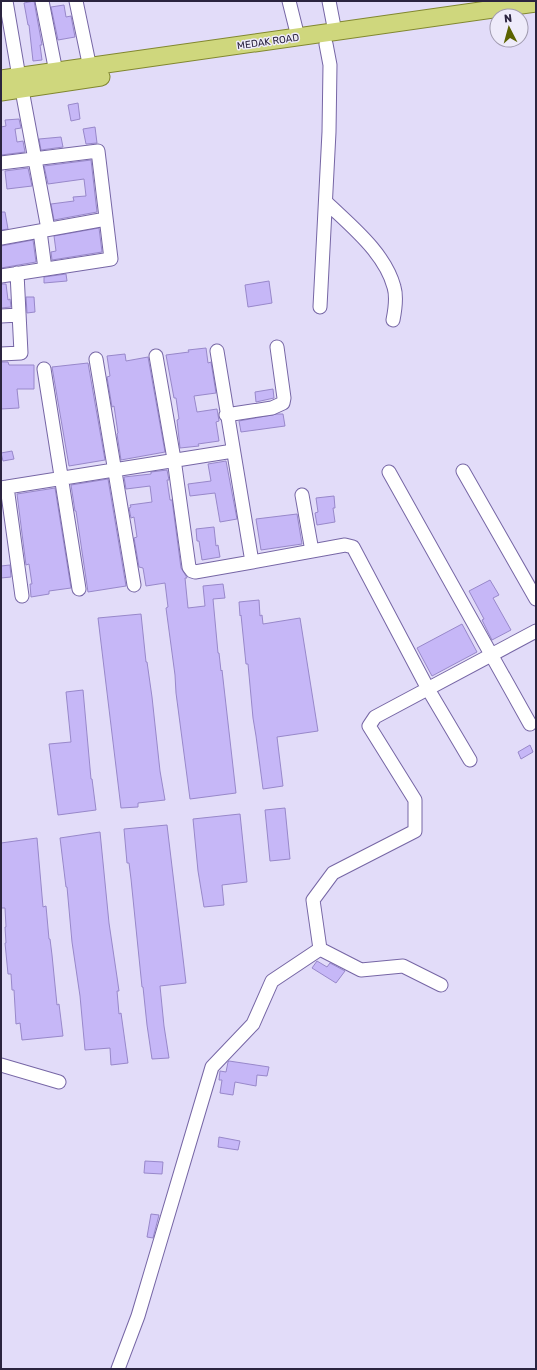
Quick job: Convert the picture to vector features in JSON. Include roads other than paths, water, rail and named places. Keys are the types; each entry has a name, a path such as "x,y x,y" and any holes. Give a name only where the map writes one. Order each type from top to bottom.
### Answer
{"main road":[{"name":"MEDAK ROAD","path":"1,80 21,83 377,31 536,3"},
{"name":"MEDAK ROAD","path":"377,31 489,21"},
{"name":"MEDAK ROAD","path":"1,92 21,83 56,72 298,37 331,38"}],"street":[{"path":"6,1 35,158 44,230 45,269"},
{"path":"42,1 56,72"},
{"path":"76,1 90,68"},
{"path":"289,1 298,37"},
{"path":"320,308 327,203 331,38 329,1"},
{"path":"1,163 98,151 111,259 1,276"},
{"path":"327,203 368,242 388,272 394,287 396,305 393,320"},
{"path":"1,238 106,219"},
{"path":"1,354 21,353 17,273"},
{"path":"1,316 19,315"},
{"path":"226,414 272,408 283,403 284,398 277,347"},
{"path":"217,351 226,414 252,562"},
{"path":"156,356 174,459 189,567 192,572 345,545 353,547 428,689 470,760"},
{"path":"96,359 116,469 134,585"},
{"path":"44,369 79,589"},
{"path":"22,596 4,487 174,459 233,451"},
{"path":"463,471 536,599"},
{"path":"389,472 530,724"},
{"path":"302,495 312,551"},
{"path":"320,949 313,900 333,873 415,831 415,800 369,726 375,717 536,631"},
{"path":"320,949 361,970 403,966 441,985"},
{"path":"118,1369 138,1316 212,1067 253,1024 272,981 320,949"},
{"path":"1,1065 59,1082"}]}
